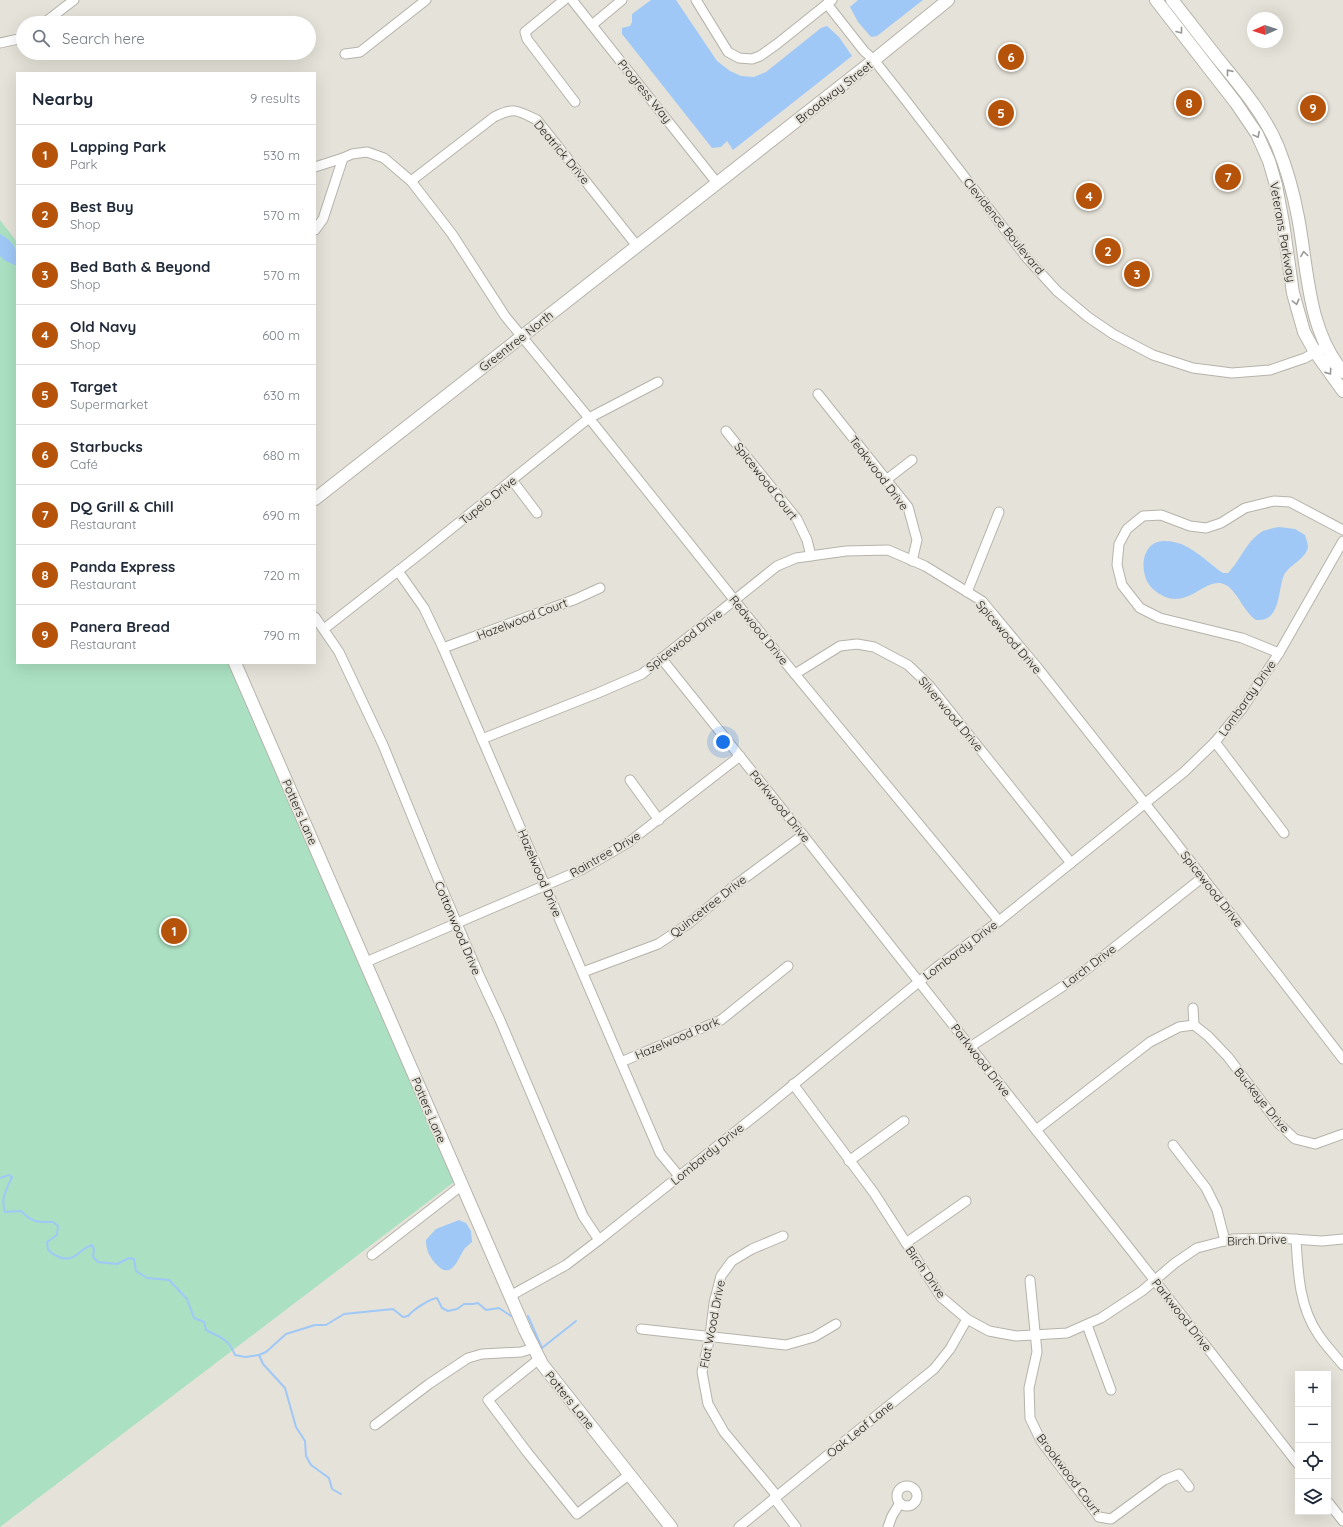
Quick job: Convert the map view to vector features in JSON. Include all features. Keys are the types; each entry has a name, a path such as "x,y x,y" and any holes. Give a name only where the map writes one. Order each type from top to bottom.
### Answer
{"main road":[{"name":"Broadway Street","path":"718,183 948,0"},
{"name":"Veterans Parkway","path":"1156,0 1236,104 1257,134 1269,161 1276,185 1284,223 1293,293 1304,332 1343,372"},
{"name":"Veterans Parkway","path":"1172,0 1247,95 1272,135 1286,172 1298,216 1306,275 1316,319 1320,349 1343,391"},
{"name":"Greentree North","path":"316,498 718,183"},
{"name":"Potters Lane","path":"235,664 366,962 461,1186 539,1359 671,1527"}],"street":[{"path":"53,16 74,0"},
{"path":"345,54 360,52 426,0"},
{"path":"564,0 525,32 527,39 575,102"},
{"name":"Progress Way","path":"572,0 718,183"},
{"path":"696,0 728,52 739,58 752,59 760,56 777,44 830,2"},
{"path":"592,24 617,2"},
{"name":"Clevidence Boulevard","path":"830,2 864,50 874,60 1026,257 1057,291 1088,317 1112,334 1153,355 1193,368 1232,373 1270,370 1288,365 1320,349"},
{"path":"0,43 16,40"},
{"path":"1236,104 1247,95"},
{"name":"Deatrick Drive","path":"411,180 494,117 507,111 516,110 537,120 637,246"},
{"name":"Redwood Drive","path":"316,167 352,154 368,152 384,158 411,180 452,234 505,316 795,674 999,921"},
{"path":"316,229 323,219 343,158"},
{"name":"Tupelo Drive","path":"324,629 589,418 658,382"},
{"name":"Teakwood Drive","path":"818,394 908,507 917,540 912,561"},
{"name":"Spicewood Court","path":"726,431 797,519 807,540 811,556"},
{"path":"886,480 912,460"},
{"path":"512,480 536,513"},
{"path":"1279,653 1242,638 1160,618 1140,608 1122,585 1117,565 1119,544 1126,528 1142,516 1161,515 1190,526 1206,528 1221,523 1245,508 1274,501 1290,502 1343,530"},
{"path":"967,592 998,512"},
{"name":"Lombardy Drive","path":"510,1296 566,1265 599,1240 919,982 999,921 1184,772 1215,742 1242,709 1279,653 1343,541"},
{"name":"Spicewood Drive","path":"482,739 642,674 777,566 796,558 846,551 888,550 925,566 982,601 1037,667 1203,877 1343,1059"},
{"name":"Hazelwood Drive","path":"398,571 424,608 443,648 660,1153 679,1176"},
{"name":"Hazelwood Court","path":"443,648 600,588"},
{"name":"Cottonwood Drive","path":"316,618 339,652 383,745 457,924 584,1216 599,1240"},
{"name":"Silverwood Drive","path":"795,674 840,646 857,644 874,647 908,665 929,684 1071,863"},
{"name":"Parkwood Drive","path":"661,658 1155,1280 1295,1460"},
{"path":"1215,742 1284,833"},
{"name":"Raintree Drive","path":"366,962 581,870 629,842 740,756"},
{"path":"630,780 659,820"},
{"name":"Quincetree Drive","path":"583,972 658,944 688,924 734,886 802,835"},
{"name":"Larch Drive","path":"970,1047 1077,976 1203,877"},
{"name":"Hazelwood Park","path":"621,1062 721,1020 788,966"},
{"path":"1036,1130 1150,1042 1179,1027 1194,1025 1192,1008"},
{"name":"Buckeye Drive","path":"1194,1025 1208,1036 1228,1057 1278,1123 1295,1139 1315,1144 1343,1134"},
{"name":"Birch Drive","path":"793,1084 874,1193 942,1297 967,1319 990,1331 1016,1336 1035,1335 1067,1333 1087,1325 1101,1318 1142,1291 1175,1263 1197,1248 1232,1239 1343,1240"},
{"path":"849,1161 904,1121"},
{"path":"1173,1145 1206,1188 1217,1210 1225,1241"},
{"path":"372,1255 461,1186"},
{"path":"906,1243 966,1201"},
{"name":"Flat Wood Drive","path":"783,1236 752,1249 732,1261 721,1276 714,1303 710,1336 702,1372 708,1404 724,1432 776,1497 796,1527"},
{"path":"1296,1239 1299,1282 1306,1310 1318,1333 1343,1365"},
{"name":"Brookwood Court","path":"1030,1280 1037,1352 1029,1388 1030,1418 1042,1441 1099,1517 1113,1523 1164,1480 1179,1474 1189,1487"},
{"name":"Oak Leaf Lane","path":"739,1527 934,1369 950,1349 967,1319"},
{"path":"641,1329 786,1344 814,1337 836,1324"},
{"path":"1087,1325 1111,1390"},
{"path":"375,1425 429,1384 468,1358 482,1354 522,1352 534,1348"},
{"path":"539,1359 488,1400 527,1452 577,1514 630,1474"},
{"path":"888,1527 900,1502"},
{"path":"1331,1506 1343,1521"}],"green space":[{"path":"0,220 16,241 16,664 232,664 458,1179 0,1527"}],"water":[{"path":"651,0 676,0 717,61 730,71 741,76 754,77 766,72 821,28 827,26 839,37 852,56 733,150 727,141 721,147 712,148 622,34 622,28 630,26 632,22 632,14"},
{"path":"858,0 923,0 877,36 871,37 858,22 850,7"},
{"path":"0,234 9,240 14,247 16,251 16,266 4,260 0,256"},
{"path":"1279,527 1295,529 1305,535 1308,547 1304,555 1286,571 1282,580 1276,607 1270,616 1265,619 1256,620 1248,612 1234,592 1226,585 1218,583 1210,585 1185,597 1175,599 1165,597 1153,589 1145,576 1144,560 1146,552 1150,546 1157,542 1165,541 1182,544 1196,552 1223,573 1228,573 1257,535 1263,531"},
{"path":"459,1220 466,1223 471,1231 472,1242 466,1247 455,1265 449,1270 445,1270 440,1268 431,1258 427,1250 426,1240 436,1229"}],"waterway":[{"path":"0,1178 9,1175 12,1177 6,1190 3,1202 5,1212 21,1211 32,1220 39,1222 53,1222 58,1226 57,1235 47,1242 48,1250 51,1253 57,1257 68,1259 92,1245 94,1249 93,1257 98,1262 117,1264 129,1258 134,1259 136,1271 147,1278 169,1280 187,1299 194,1318 204,1322 206,1330 227,1342 235,1355 245,1357 259,1355 266,1352 286,1334 315,1325 326,1325 344,1314 393,1309 403,1317 408,1316 417,1308 437,1298 442,1308 448,1311 457,1309 464,1304 478,1303 486,1310 499,1308 511,1316"},
{"path":"528,1316 542,1348 576,1321"},
{"path":"259,1355 263,1364 285,1388 296,1427 305,1441 306,1456 311,1465 329,1478 332,1489 341,1494"}],"place":[{"name":"Starbucks","path":"1011,57"},
{"name":"Panda Express","path":"1189,103"},
{"name":"Panera Bread","path":"1313,108"},
{"name":"Target","path":"1001,113"},
{"name":"DQ Grill & Chill","path":"1228,177"},
{"name":"Old Navy","path":"1089,196"},
{"name":"Best Buy","path":"1108,251"},
{"name":"Bed Bath & Beyond","path":"1137,274"},
{"name":"Lapping Park","path":"174,931"}]}
